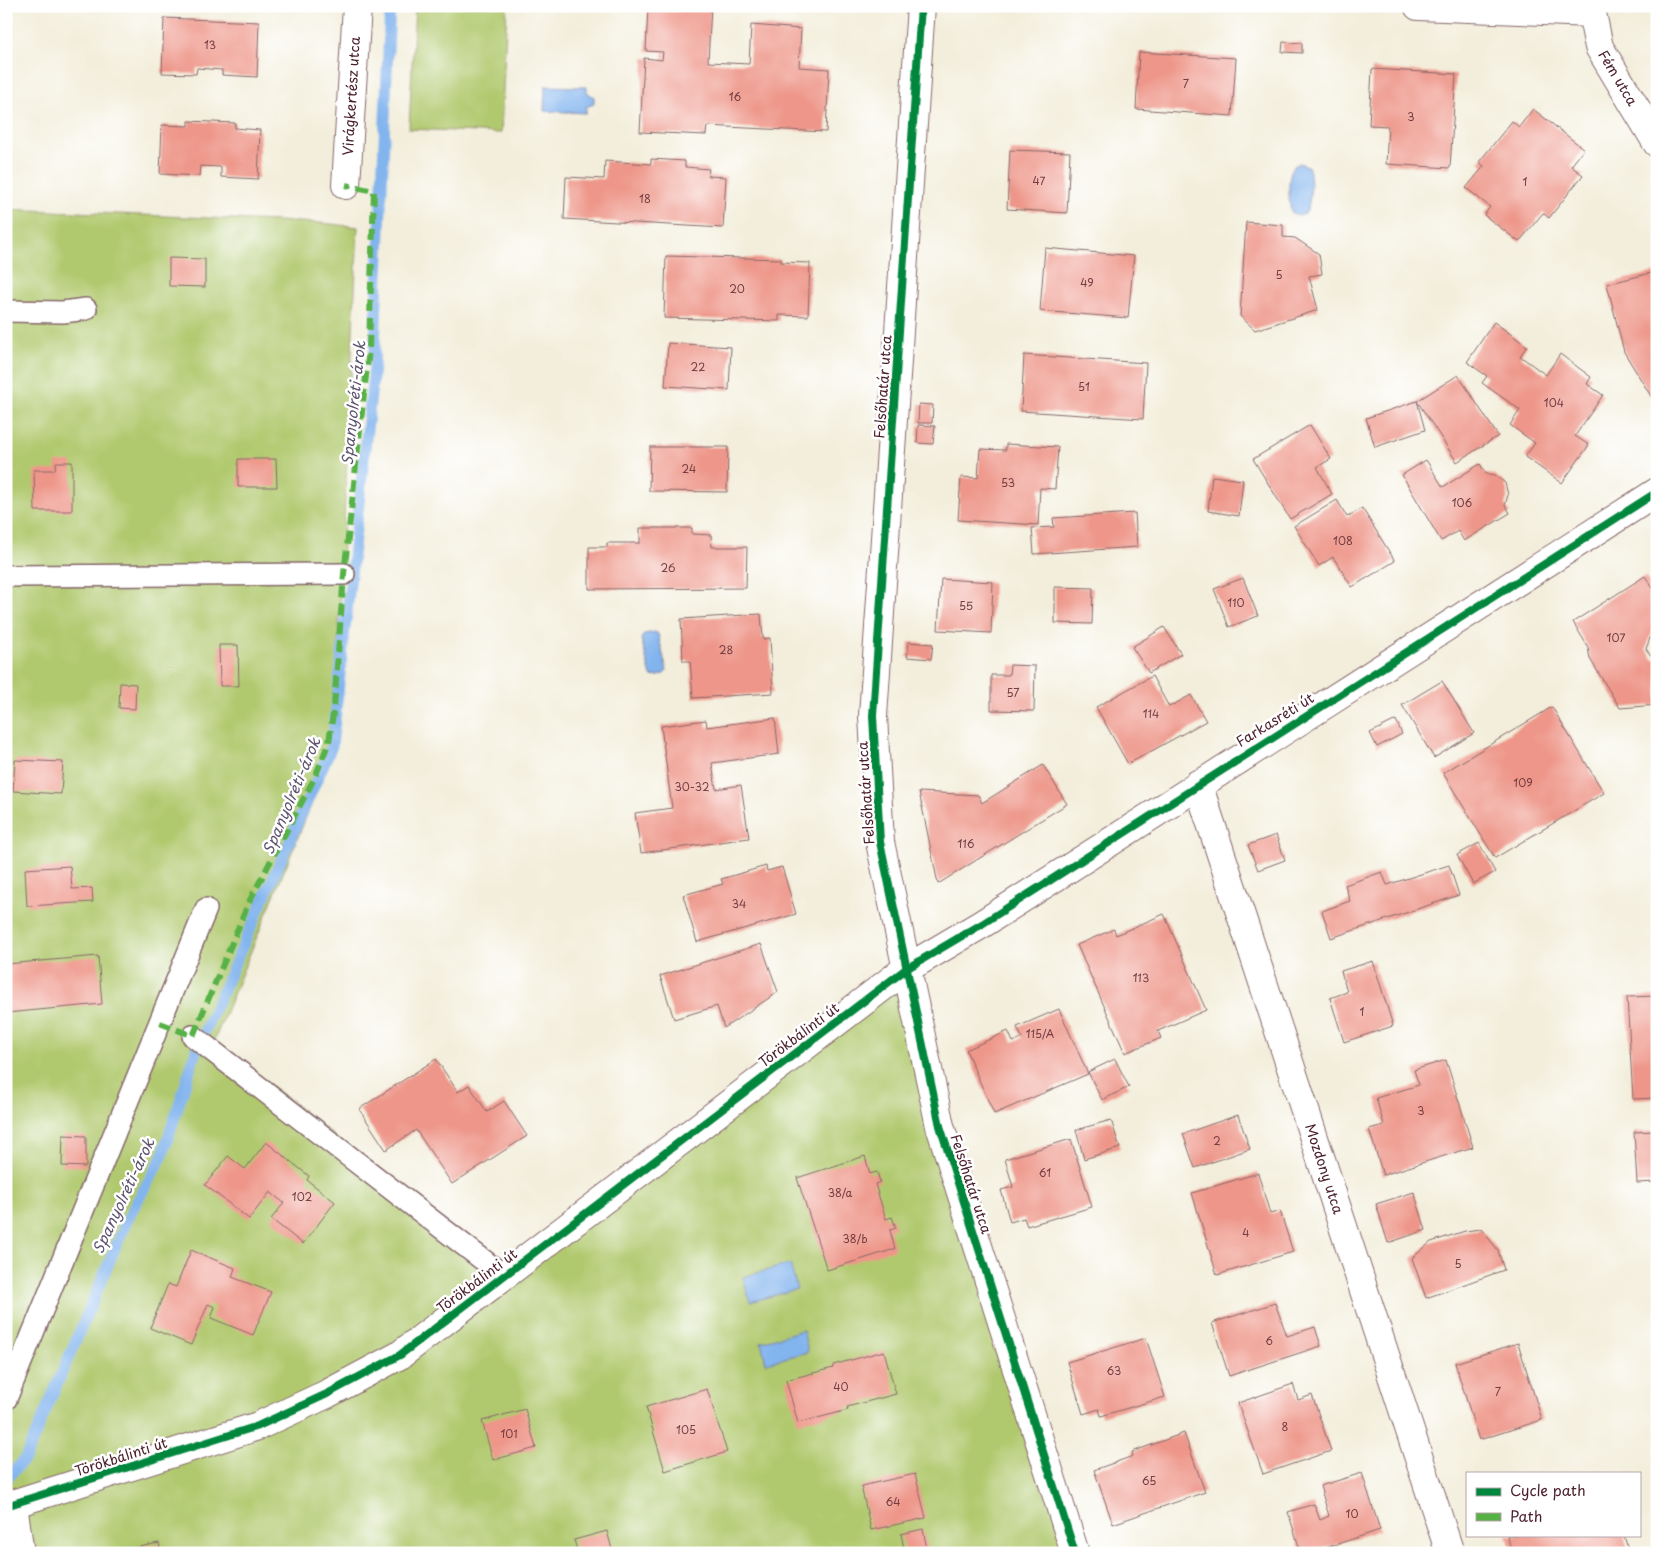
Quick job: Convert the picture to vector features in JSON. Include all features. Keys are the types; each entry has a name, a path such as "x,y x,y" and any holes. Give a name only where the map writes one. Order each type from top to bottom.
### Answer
{"street":[{"name":"Virágkertész utca","path":"346,186 357,6"},
{"name":"Felsőhatár utca","path":"922,6 873,716 880,842 940,1126 1075,1553"},
{"path":"1418,6 1593,10"},
{"name":"Fém utca","path":"1593,10 1599,47 1657,143"},
{"name":"Farkasréti út","path":"906,969 982,924 1657,492"},
{"name":"Mozdony utca","path":"1198,784 1450,1553"},
{"name":"Törökbálinti út","path":"9,1505 258,1426 327,1394 400,1355 906,969"},
{"path":"9,1505 20,1553"}],"lane":[{"path":"6,311 63,312 86,309"},
{"path":"6,576 344,574"},
{"path":"6,1399 206,909"},
{"path":"201,1042 504,1276"}],"green space":[{"path":"415,6 507,6 501,133 409,129"},
{"path":"6,209 321,223 358,227 333,752 214,1041 492,1261 503,1262 906,969 1075,1553 6,1553"}],"water":[{"path":"545,86 587,87 587,92 594,97 594,104 586,107 586,113 544,111"},
{"path":"1300,163 1308,166 1311,190 1305,214 1298,216 1292,213 1289,186 1292,169"},
{"path":"655,632 658,634 667,671 655,677 651,676 641,639 644,634"},
{"path":"790,1264 797,1289 750,1302 743,1277"},
{"path":"803,1330 808,1352 766,1363 761,1342"}],"building":[{"path":"648,6 711,6 708,62 749,64 751,25 801,29 799,67 829,69 826,132 707,126 706,135 640,132 644,58 662,60 663,52 646,51"},
{"path":"164,18 259,22 257,77 222,75 222,70 197,68 196,74 162,73"},
{"path":"1283,42 1302,43 1302,53 1282,52"},
{"path":"1139,52 1236,58 1232,116 1136,109"},
{"path":"1372,69 1456,74 1450,168 1386,164 1388,126 1369,125"},
{"path":"1533,109 1584,149 1571,166 1583,175 1549,218 1543,213 1519,242 1484,215 1490,207 1466,188 1484,166 1479,162 1512,121 1519,127"},
{"path":"189,121 235,123 235,128 260,130 258,179 221,177 221,167 200,166 199,176 160,174 162,125 189,126"},
{"path":"1010,150 1070,152 1067,213 1007,209"},
{"path":"651,159 685,161 685,167 709,169 708,176 726,177 723,228 564,219 566,177 604,179 605,161 651,164"},
{"path":"1246,222 1283,225 1283,237 1295,238 1319,254 1322,274 1309,276 1318,310 1255,330 1240,316"},
{"path":"1045,248 1134,256 1128,318 1040,311"},
{"path":"666,256 781,259 781,262 810,263 808,316 779,315 779,321 664,318"},
{"path":"169,258 205,259 205,287 169,286"},
{"path":"1655,272 1657,281 1657,406 1624,352 1607,284"},
{"path":"1494,322 1527,346 1520,356 1546,375 1560,354 1591,377 1587,384 1603,395 1575,436 1589,445 1562,483 1525,457 1535,443 1510,425 1520,410 1482,383 1487,376 1467,362"},
{"path":"668,343 731,347 729,390 665,386"},
{"path":"1024,355 1146,363 1143,419 1021,411"},
{"path":"1458,375 1498,436 1457,462 1417,401"},
{"path":"1417,401 1425,430 1375,447 1366,418"},
{"path":"919,404 933,405 932,423 918,423"},
{"path":"918,425 935,426 933,444 917,443"},
{"path":"1310,425 1331,459 1317,467 1332,494 1290,519 1253,459"},
{"path":"1006,444 1058,447 1055,489 1040,488 1038,525 958,520 961,477 978,478 980,449 1006,450"},
{"path":"650,447 728,447 727,492 649,491"},
{"path":"238,459 276,459 277,487 238,487"},
{"path":"1426,460 1443,487 1480,464 1486,474 1495,475 1505,483 1508,495 1505,505 1510,513 1464,541 1458,531 1441,541 1402,475"},
{"path":"56,462 72,462 72,511 35,511 34,470 55,470"},
{"path":"1212,476 1243,480 1239,516 1208,511"},
{"path":"1337,500 1347,517 1362,508 1395,561 1352,587 1333,557 1319,566 1294,526"},
{"path":"1135,513 1137,547 1034,554 1032,528 1054,527 1053,518"},
{"path":"640,528 692,528 692,534 711,535 712,547 747,547 746,588 589,589 589,547 607,547 607,543 640,543"},
{"path":"1645,576 1657,594 1657,627 1653,630 1646,649 1654,660 1657,659 1657,705 1620,708 1590,659 1588,647 1573,622"},
{"path":"1243,578 1258,616 1229,627 1214,589"},
{"path":"941,579 993,582 991,633 938,630"},
{"path":"1055,587 1093,588 1092,624 1055,623"},
{"path":"761,614 763,639 770,638 773,693 693,698 690,661 683,661 681,619"},
{"path":"1164,627 1181,654 1149,673 1132,647"},
{"path":"909,642 933,644 931,659 907,657"},
{"path":"219,645 238,645 239,686 220,686"},
{"path":"1010,665 1035,666 1034,711 991,710 991,675 1009,675"},
{"path":"1152,676 1169,707 1191,695 1206,721 1128,764 1096,707"},
{"path":"1442,681 1474,733 1434,758 1402,705"},
{"path":"120,683 136,684 135,709 119,708"},
{"path":"1552,707 1604,793 1495,858 1443,773"},
{"path":"775,718 779,754 712,763 716,789 741,785 749,838 641,853 635,813 672,808 661,726 706,720 707,727"},
{"path":"1396,720 1402,734 1377,747 1370,733"},
{"path":"15,760 63,762 61,794 13,791"},
{"path":"1043,765 1067,804 938,884 919,792 978,795 982,803"},
{"path":"1276,835 1285,860 1258,870 1248,845"},
{"path":"1479,843 1495,872 1473,884 1457,855"},
{"path":"1449,865 1459,895 1331,938 1322,911 1350,901 1345,885 1382,872 1387,885"},
{"path":"70,866 72,889 92,888 93,902 27,906 25,869"},
{"path":"766,866 767,871 782,867 796,914 697,942 683,895 723,884 721,879"},
{"path":"1164,914 1206,1010 1158,1031 1161,1038 1125,1053 1077,945 1114,929 1116,935"},
{"path":"761,944 778,992 724,1028 717,1006 674,1019 660,976"},
{"path":"98,956 102,1004 6,1013 6,964"},
{"path":"1373,961 1393,1026 1344,1042 1330,998 1347,992 1341,971"},
{"path":"1657,996 1657,1098 1633,1099 1627,997"},
{"path":"1059,1009 1088,1074 994,1114 966,1050 1008,1031 1013,1042 1022,1038 1017,1027"},
{"path":"436,1059 458,1092 469,1085 487,1112 504,1101 527,1136 452,1184 416,1130 386,1150 359,1109"},
{"path":"1115,1059 1129,1087 1102,1100 1088,1072"},
{"path":"1446,1060 1473,1147 1383,1175 1369,1129 1384,1125 1376,1098 1419,1085 1414,1070"},
{"path":"1238,1115 1250,1149 1195,1168 1183,1134"},
{"path":"1111,1120 1120,1148 1084,1159 1076,1130"},
{"path":"1657,1131 1657,1182 1637,1183 1634,1132"},
{"path":"63,1135 86,1136 86,1167 62,1166"},
{"path":"1071,1139 1092,1207 1027,1226 1024,1218 1010,1222 1001,1190 1013,1187 1005,1159"},
{"path":"266,1142 309,1176 307,1180 335,1202 303,1244 271,1219 284,1203 270,1192 249,1219 205,1185 228,1156 245,1169"},
{"path":"865,1156 870,1174 877,1172 880,1182 875,1184 886,1219 892,1217 896,1228 890,1230 895,1249 827,1270 797,1178"},
{"path":"1258,1173 1270,1214 1280,1211 1293,1252 1217,1275 1192,1193"},
{"path":"1414,1192 1426,1230 1388,1243 1376,1204"},
{"path":"1481,1229 1498,1250 1504,1270 1426,1298 1412,1258 1431,1242 1465,1231"},
{"path":"191,1250 235,1268 232,1277 271,1292 253,1335 211,1318 215,1307 208,1304 191,1345 150,1328 168,1284 176,1287"},
{"path":"1275,1303 1287,1336 1315,1327 1321,1346 1229,1376 1212,1323"},
{"path":"1146,1338 1165,1397 1101,1416 1099,1409 1083,1414 1067,1362"},
{"path":"1518,1343 1542,1420 1479,1440 1455,1363"},
{"path":"884,1351 896,1394 847,1407 848,1410 798,1423 786,1380 833,1368 833,1365"},
{"path":"1293,1384 1298,1400 1312,1395 1331,1451 1263,1474 1238,1403"},
{"path":"707,1389 727,1452 665,1471 646,1407"},
{"path":"525,1409 536,1448 493,1460 482,1421"},
{"path":"1184,1433 1205,1492 1113,1524 1094,1470 1133,1456 1132,1452"},
{"path":"1362,1473 1380,1530 1310,1553 1301,1553 1288,1512 1314,1504 1320,1520 1329,1516 1320,1486"},
{"path":"915,1474 926,1518 871,1530 861,1486"},
{"path":"923,1529 927,1549 905,1553 901,1534"},
{"path":"607,1531 613,1553 578,1553 574,1540"},
{"path":"1507,1536 1624,1536 1629,1553 1544,1553 1544,1550 1534,1553 1512,1553"},
{"path":"159,1543 161,1553 130,1553 129,1549"}],"waterway":[{"name":"Spanyolréti-árok","path":"6,1480 26,1457 129,1216 162,1157 197,1048 332,746 374,367 390,6"}],"marked path":[{"path":"160,1023 193,1036 249,902 315,777 329,742 334,707 344,574 369,349 374,191 346,185"}],"cycle path":[{"path":"921,6 873,716 880,842 940,1126 1075,1553"},
{"path":"6,1506 258,1426 327,1394 400,1355 906,969 982,924 1657,492"}]}
